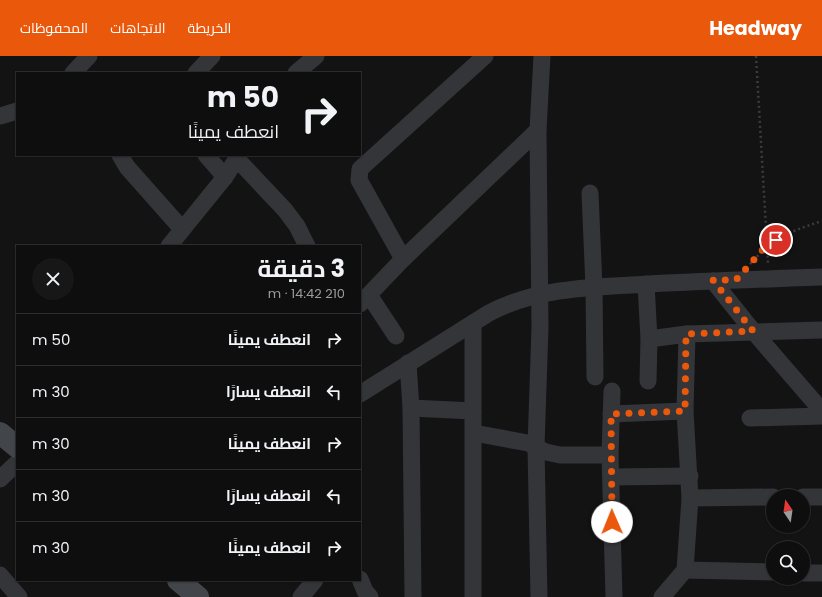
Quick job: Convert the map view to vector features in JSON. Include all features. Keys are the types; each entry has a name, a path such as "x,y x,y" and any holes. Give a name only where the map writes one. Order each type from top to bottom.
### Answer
{"main road":[{"path":"0,433 16,446"},
{"path":"179,581 198,597"}],"street":[{"path":"74,72 89,56"},
{"path":"197,72 212,56"},
{"path":"297,72 316,56"},
{"path":"403,259 359,180 360,169 485,56"},
{"path":"539,597 536,447 540,327 538,295 538,130 542,56"},
{"path":"0,116 16,111"},
{"path":"396,336 364,300 403,259 538,130"},
{"path":"121,156 127,167 182,229"},
{"path":"207,156 225,177"},
{"path":"170,245 225,177 238,157 285,210 297,226 306,245"},
{"path":"590,193 594,287 595,377"},
{"path":"361,393 408,362 507,304 538,295 594,287 713,280 822,277"},
{"path":"713,280 753,331 822,411"},
{"path":"646,284 649,339 648,381"},
{"path":"473,323 473,597"},
{"path":"649,339 686,334 822,330"},
{"path":"662,597 685,570 690,498 690,476 685,411 686,334"},
{"path":"408,362 411,408 413,597"},
{"path":"612,391 610,455 612,478 614,597"},
{"path":"411,408 473,412"},
{"path":"611,414 685,411"},
{"path":"750,418 822,416"},
{"path":"474,433 528,443 546,452 560,455 610,455"},
{"path":"0,479 16,464"},
{"path":"612,478 690,476"},
{"path":"690,498 766,497"},
{"path":"810,497 822,497"},
{"path":"685,570 766,572"},
{"path":"810,573 822,574"},
{"path":"0,575 19,597"},
{"path":"301,597 314,581"},
{"path":"361,581 365,591 370,597"}],"path":[{"path":"756,56 769,279"},
{"path":"736,280 766,246 786,234 822,221"}],"route":[{"path":"612,522 612,478 610,455 611,414 685,411 686,334 753,331 713,280 736,280 766,246 776,240"}]}
